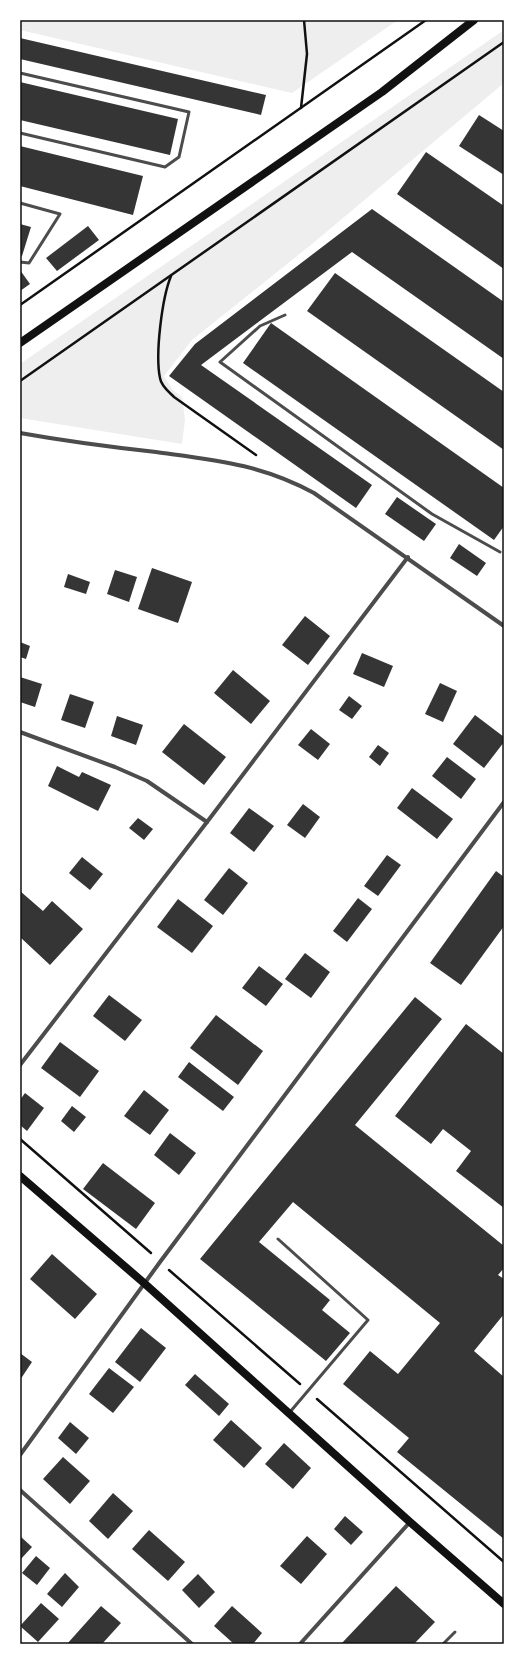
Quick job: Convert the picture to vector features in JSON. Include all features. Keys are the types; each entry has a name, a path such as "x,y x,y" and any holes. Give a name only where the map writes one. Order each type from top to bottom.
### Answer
{"main road":[{"path":"20,343 382,92 474,20"},
{"path":"20,1176 144,1283 410,1522 504,1604"}],"street":[{"path":"20,433 50,439 226,461 271,472 295,482 314,493 408,557 504,626"},
{"path":"20,1065 408,557"},
{"path":"20,732 115,767 147,781 207,822"},
{"path":"20,1455 144,1283 504,802"},
{"path":"20,1490 192,1644"},
{"path":"300,1644 410,1522"}],"lane":[{"path":"20,73 189,112 179,158 165,167 20,133"},
{"path":"20,203 60,214 29,263 20,262"},
{"path":"285,315 260,326 220,362 432,514 500,552"},
{"path":"278,1239 368,1320 289,1414"},
{"path":"443,1644 455,1632"}],"path":[{"path":"301,108 307,54 304,20"},
{"path":"20,305 426,20"},
{"path":"20,382 504,42"},
{"path":"171,276 166,287 163,305 158,352 160,379 165,388 174,397 256,456"},
{"path":"20,1139 504,1562"}],"shaded area":[{"path":"20,20 398,20 292,93 20,30"},
{"path":"504,30 504,83 312,244 192,340 164,376 173,390 182,397 185,420 182,444 20,418 20,364"}],"building":[{"path":"20,38 266,95 261,115 20,59"},
{"path":"20,82 178,119 170,155 20,120"},
{"path":"479,115 504,131 504,175 459,146"},
{"path":"20,146 143,176 133,215 20,186"},
{"path":"426,152 504,206 504,269 397,194"},
{"path":"372,209 504,302 504,359 352,252 201,365 372,485 356,508 169,376 195,344"},
{"path":"20,224 31,227 22,256 20,255"},
{"path":"88,226 99,240 57,271 46,258"},
{"path":"20,270 30,284 20,291"},
{"path":"335,273 504,392 504,450 307,311"},
{"path":"271,323 504,488 504,526 494,540 243,363"},
{"path":"397,497 436,524 424,541 385,514"},
{"path":"459,544 486,563 477,576 450,558"},
{"path":"152,568 192,582 178,623 138,609"},
{"path":"115,570 137,577 129,602 107,594"},
{"path":"68,574 90,582 86,594 64,587"},
{"path":"305,616 330,636 308,665 282,645"},
{"path":"20,642 30,646 26,659 20,657"},
{"path":"362,653 393,666 384,687 353,674"},
{"path":"233,670 270,701 251,724 214,693"},
{"path":"20,677 42,684 35,707 20,702"},
{"path":"440,683 457,691 443,722 425,714"},
{"path":"70,694 94,702 85,728 61,720"},
{"path":"349,696 362,706 352,719 339,710"},
{"path":"475,715 504,737 504,742 484,768 453,744"},
{"path":"117,716 143,725 136,745 111,736"},
{"path":"184,724 226,757 204,785 162,752"},
{"path":"311,729 330,744 318,760 298,745"},
{"path":"378,745 389,753 380,766 369,757"},
{"path":"447,757 476,779 461,799 432,776"},
{"path":"57,766 79,777 82,772 111,785 98,811 48,786"},
{"path":"412,788 453,819 437,839 397,808"},
{"path":"303,804 320,817 305,838 287,825"},
{"path":"249,808 274,826 254,852 230,833"},
{"path":"138,818 153,829 144,840 129,828"},
{"path":"387,855 401,865 378,896 364,886"},
{"path":"82,857 103,874 90,890 69,873"},
{"path":"229,868 248,883 223,915 204,900"},
{"path":"496,871 504,877 504,926 461,985 430,963"},
{"path":"20,891 43,911 52,901 83,929 50,965 20,937"},
{"path":"358,898 372,909 347,942 333,931"},
{"path":"178,899 213,926 192,953 157,927"},
{"path":"305,953 330,972 311,998 285,979"},
{"path":"259,966 283,984 266,1006 242,988"},
{"path":"109,995 142,1020 125,1041 93,1016"},
{"path":"415,997 442,1019 355,1125 504,1246 504,1268 498,1275 504,1279 504,1314 474,1351 504,1377 504,1539 397,1452 409,1438 343,1384 370,1351 398,1374 440,1323 293,1202 259,1242 330,1300 322,1310 350,1333 326,1361 200,1259"},
{"path":"216,1015 263,1051 238,1085 190,1048"},
{"path":"466,1024 504,1054 504,1208 456,1171 471,1151 443,1129 431,1144 395,1116"},
{"path":"60,1042 99,1071 80,1097 41,1068"},
{"path":"189,1062 234,1097 223,1111 178,1077"},
{"path":"144,1090 169,1110 150,1135 124,1116"},
{"path":"25,1093 44,1108 27,1131 20,1125 20,1100"},
{"path":"72,1106 86,1117 74,1132 61,1121"},
{"path":"170,1133 196,1153 179,1175 154,1155"},
{"path":"103,1163 155,1203 136,1229 83,1189"},
{"path":"52,1254 97,1294 75,1319 30,1279"},
{"path":"141,1328 166,1348 140,1382 115,1362"},
{"path":"20,1353 32,1362 20,1380"},
{"path":"109,1368 134,1387 113,1413 89,1394"},
{"path":"195,1374 229,1404 219,1416 185,1385"},
{"path":"231,1420 262,1448 244,1468 213,1440"},
{"path":"70,1422 89,1438 76,1454 58,1438"},
{"path":"284,1443 311,1468 293,1489 265,1464"},
{"path":"63,1457 90,1481 70,1504 43,1479"},
{"path":"113,1493 133,1511 108,1539 89,1521"},
{"path":"345,1516 363,1532 351,1545 334,1529"},
{"path":"149,1530 185,1562 168,1581 132,1549"},
{"path":"20,1536 32,1547 20,1560"},
{"path":"307,1536 327,1554 301,1584 280,1566"},
{"path":"36,1556 50,1568 37,1585 22,1573"},
{"path":"65,1573 79,1587 62,1607 47,1594"},
{"path":"198,1574 215,1592 199,1608 182,1590"},
{"path":"396,1586 435,1622 414,1644 341,1644"},
{"path":"41,1603 59,1619 38,1642 20,1626"},
{"path":"101,1606 121,1623 102,1644 67,1644"},
{"path":"232,1606 262,1633 253,1644 234,1644 214,1626"}]}
